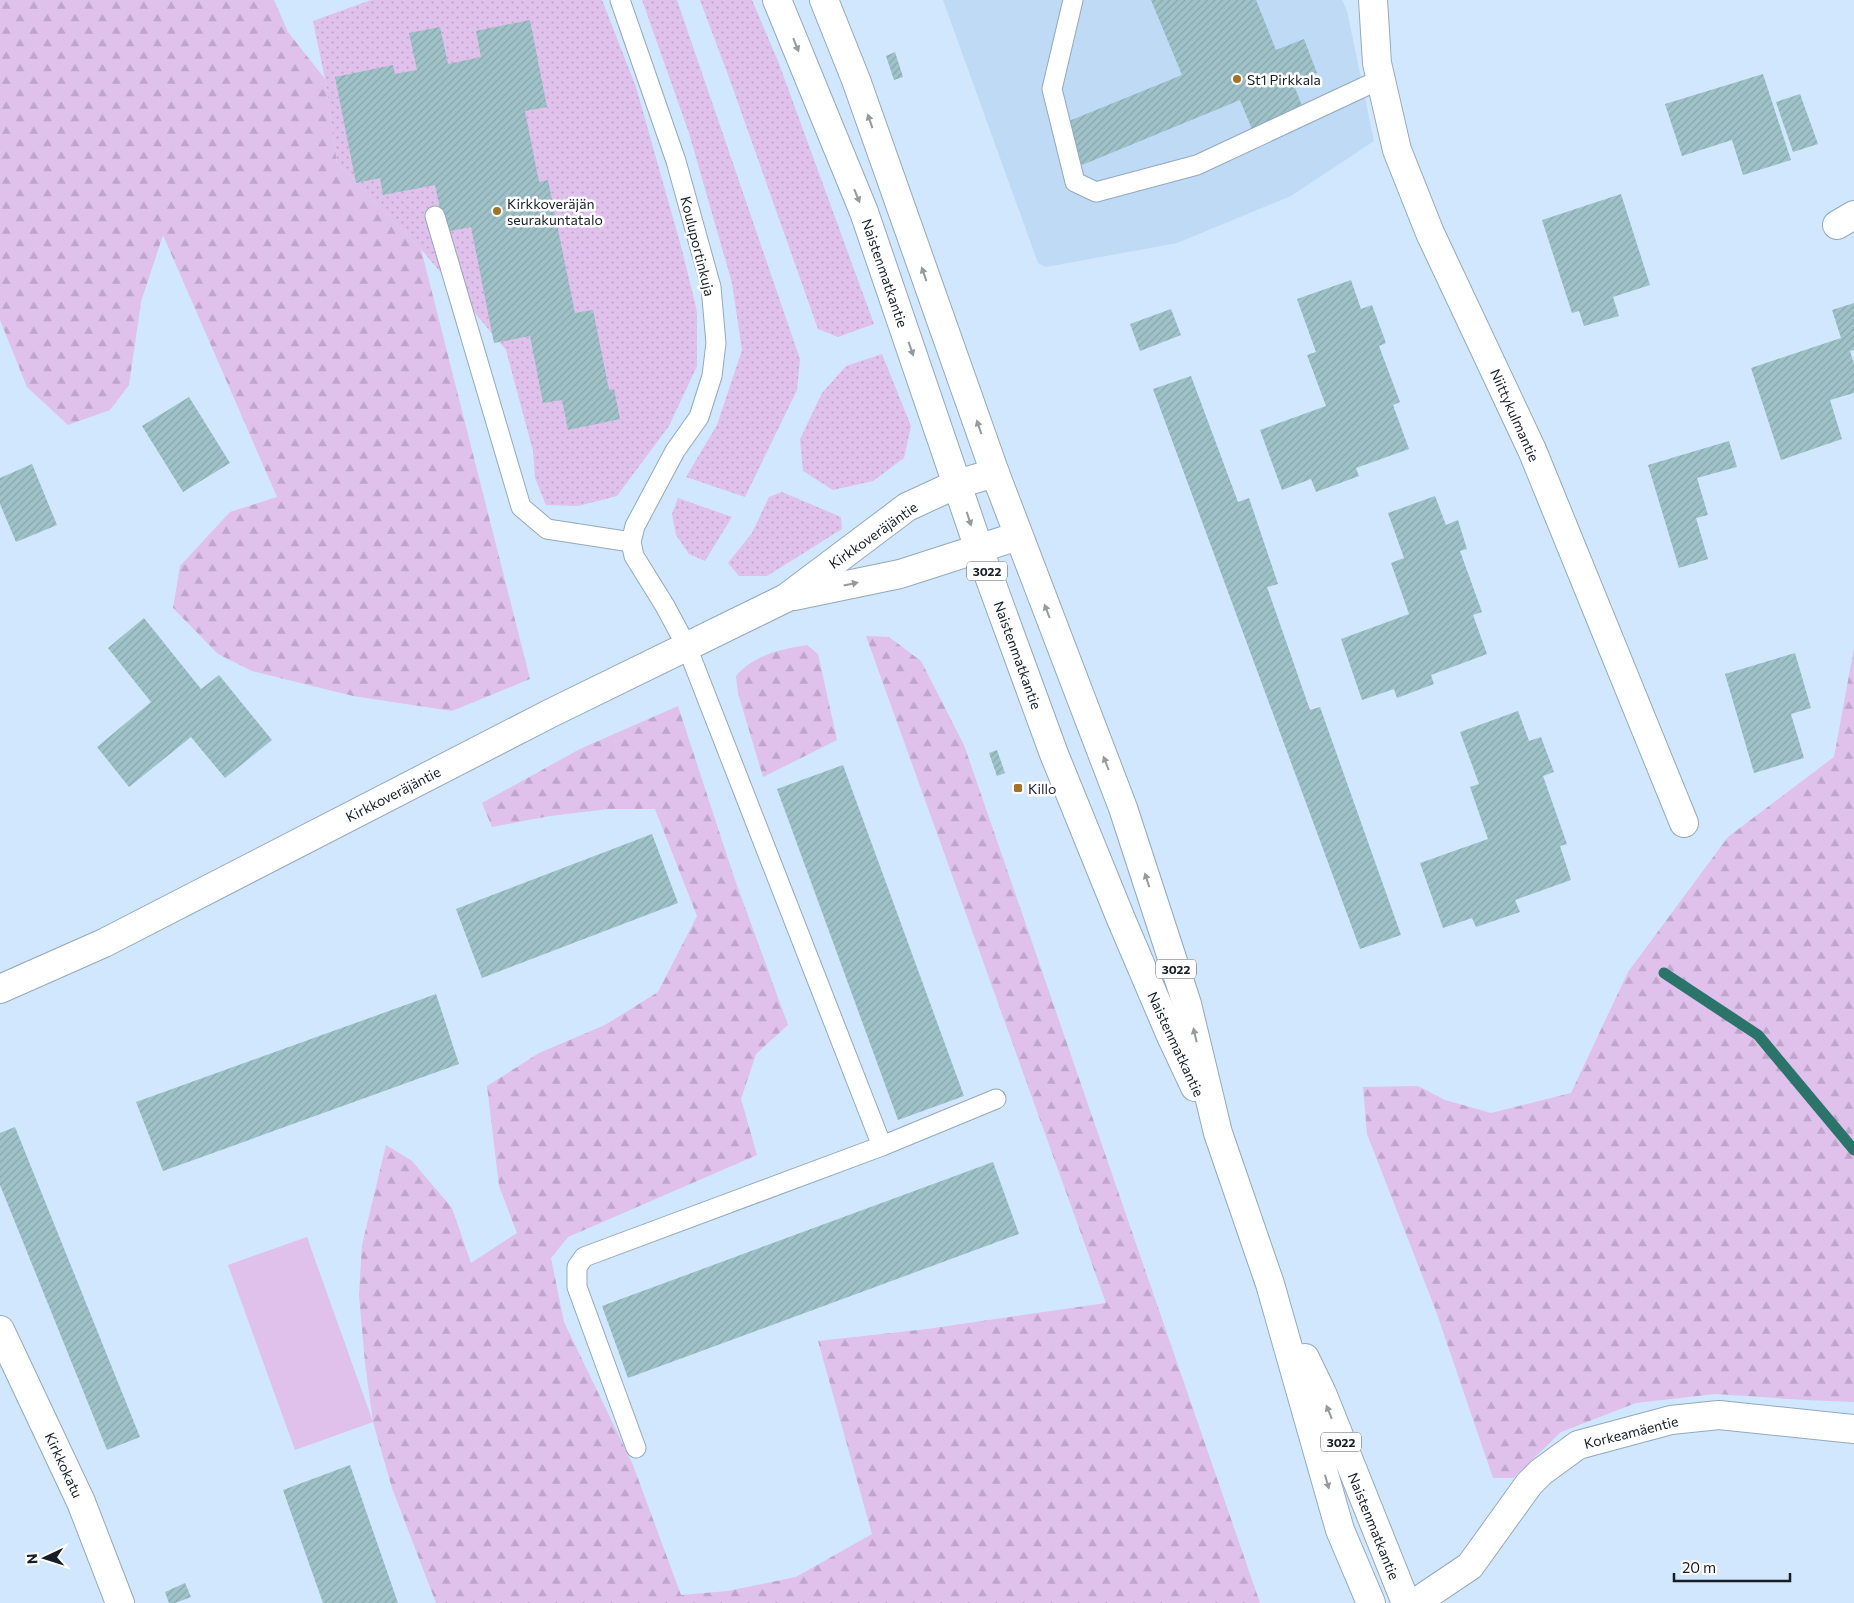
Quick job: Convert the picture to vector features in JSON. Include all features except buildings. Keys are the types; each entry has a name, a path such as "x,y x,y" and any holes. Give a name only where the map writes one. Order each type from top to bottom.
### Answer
{"main road":[{"name":"Naistenmatkantie","path":"778,0 864,212 979,549 1054,754 1121,920 1171,1036 1218,1133"},
{"name":"Naistenmatkantie","path":"824,0 856,80 1018,536 1126,818 1187,1004 1218,1133 1270,1284 1340,1530 1371,1603"},
{"name":"Niittykulmantie","path":"1373,0 1377,63 1397,150 1427,224 1532,450 1684,823"},
{"name":"Kirkkoveräjäntie","path":"0,988 104,943 543,717 786,598 907,507 957,484 995,473"},
{"name":"Kirkkoveräjäntie","path":"786,598 900,574 1018,536"},
{"name":"Naistenmatkantie","path":"1270,1284 1322,1393 1406,1603"},
{"name":"Kirkkokatu","path":"0,1330 82,1502 120,1603"},
{"name":"Korkeamäentie","path":"1415,1603 1470,1566 1529,1484 1541,1472 1578,1445 1671,1420 1718,1415 1854,1429"}],"lane":[{"name":"Kouluportinkuja","path":"620,0 676,161 711,287 716,344 712,376 699,417 675,451 635,526 631,542"},
{"path":"1073,0 1052,89 1075,182 1096,192 1196,165 1381,79"},
{"path":"435,216 521,507 547,529 631,542 634,556 666,606 687,647 882,1146"},
{"path":"636,1448 577,1286 577,1268 584,1257 882,1146 996,1099"}],"shaded area":[{"path":"943,0 1342,0 1347,11 1374,141 1291,196 1177,243 1046,267 1038,263"}],"green space":[{"path":"0,0 274,0 288,32 325,79 337,163 421,249 530,679 452,711 353,696 252,671 218,654 173,608 180,566 230,512 277,497 163,235 141,302 129,385 110,410 68,425 27,387 0,320"},
{"path":"371,0 602,0 636,87 682,250 697,311 697,366 669,426 617,496 578,506 546,505 535,478 533,451 506,350 421,249 337,163 325,79 313,21"},
{"path":"642,0 677,0 800,359 797,390 745,497 686,477 717,425 742,350 732,283 689,133"},
{"path":"700,0 752,0 778,61 874,324 838,337 818,329"},
{"path":"882,354 911,426 904,458 873,481 833,490 803,471 800,439 822,393 846,366"},
{"path":"782,492 841,517 842,529 767,576 739,576 728,563 752,533 769,497"},
{"path":"678,498 732,517 705,561 689,554 676,535 672,514"},
{"path":"866,636 889,637 921,661 964,745 1260,1603 436,1603 392,1488 373,1422 365,1363 359,1295 362,1245 386,1145 412,1161 452,1208 471,1263 517,1233 499,1186 487,1086 539,1053 605,1025 658,992 697,916 655,809 608,809 550,816 492,827 482,803 580,749 678,706 734,877 788,1025 756,1054 741,1099 757,1155 568,1237 551,1258 564,1322 633,1465 681,1595 728,1591 796,1577 872,1534 818,1341 927,1329 1106,1303"},
{"path":"807,645 818,654 837,740 763,777 738,693 736,676 759,658 778,651"},
{"path":"1854,648 1854,1402 1715,1394 1636,1403 1561,1432 1513,1478 1493,1478 1436,1311 1367,1134 1363,1087 1418,1086 1445,1100 1491,1113 1571,1093 1628,972 1728,837 1834,757"},
{"path":"307,1237 373,1422 295,1450 228,1265"}],"waterway":[{"path":"1664,973 1758,1035 1854,1150"}],"place":[{"name":"St1 Pirkkala","path":"1237,79"},
{"name":"Kirkkoveräjän seurakuntatalo","path":"497,211"},
{"name":"Killo","path":"1018,788"}]}
